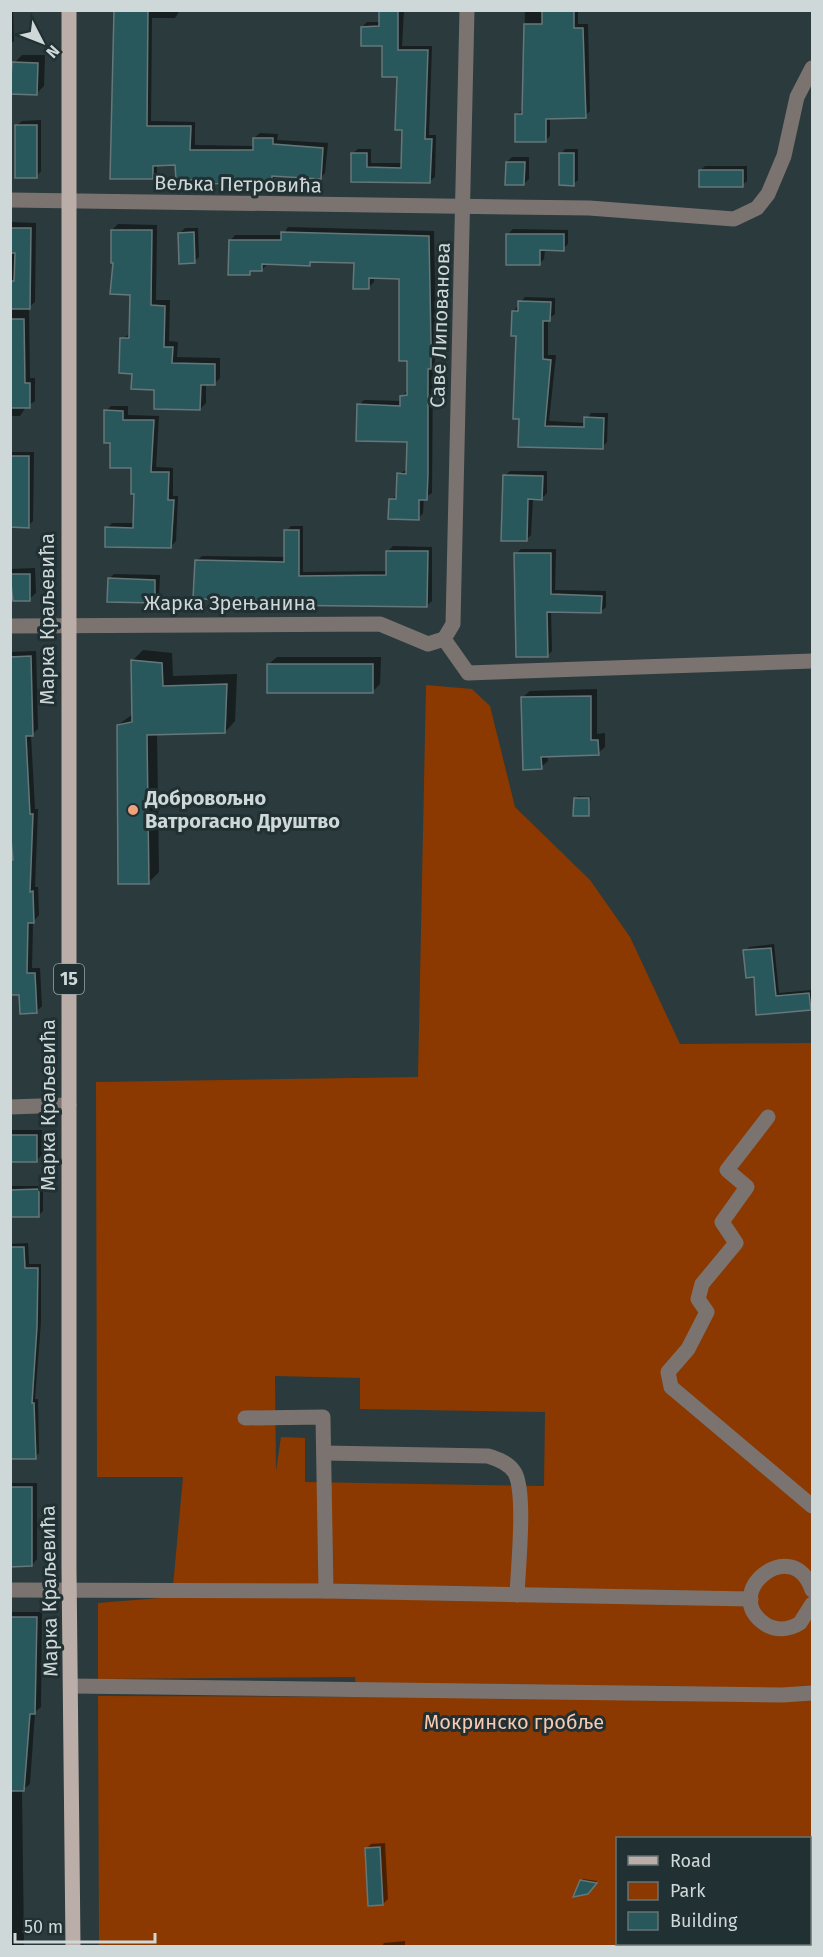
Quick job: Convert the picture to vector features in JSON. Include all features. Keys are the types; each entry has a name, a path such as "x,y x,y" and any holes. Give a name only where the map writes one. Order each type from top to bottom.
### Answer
{"main road":[{"name":"Марка Краљевића","path":"69,10 68,625 73,1947"}],"street":[{"name":"Саве Липованова","path":"444,639 453,624 467,10"},
{"name":"Вељка Петровића","path":"10,200 589,208 726,219 742,217 757,208 768,194 784,156 800,91 813,68"},
{"name":"Жарка Зрењанина","path":"10,626 380,624 428,644 444,639"},
{"path":"444,639 468,673 813,662"},
{"path":"10,1107 69,1106"},
{"path":"768,1117 727,1170 747,1187 722,1222 736,1243 702,1284 698,1299 707,1312 688,1350 668,1372 671,1387 813,1506"},
{"path":"245,1418 323,1417 326,1591"},
{"path":"324,1454 488,1456 511,1467 516,1474 520,1494 517,1595"},
{"path":"813,1590 799,1571 779,1567 764,1572 757,1579 751,1599 759,1618 766,1625 781,1629 800,1623 813,1604"},
{"path":"10,1590 326,1591 751,1599"},
{"path":"71,1686 782,1695 813,1693"}],"green space":[{"name":"Мокринско гробље","path":"426,685 472,689 490,706 515,807 590,880 630,937 680,1044 812,1043 812,1946 99,1946 98,1696 357,1697 355,1677 98,1679 98,1603 172,1597 183,1477 97,1477 96,1082 418,1077","holes":["275,1376 360,1378 360,1409 545,1412 544,1486 305,1482 305,1438 281,1437 276,1471"]}],"building":[{"path":"114,10 148,10 147,126 191,126 190,150 253,150 253,138 273,138 273,144 323,148 321,179 272,176 272,181 210,184 210,180 176,180 175,165 153,166 153,179 110,179"},
{"path":"379,10 398,10 398,50 428,50 425,139 432,139 430,183 351,182 351,153 367,153 367,167 401,168 402,130 395,130 397,77 382,77 382,46 361,46 361,27 379,26"},
{"path":"542,10 574,10 574,28 583,28 586,118 546,119 546,142 515,142 515,114 522,114 524,24 542,24"},
{"path":"12,62 38,63 37,95 10,94"},
{"path":"15,125 37,125 37,178 15,178"},
{"path":"559,153 574,153 574,186 559,185"},
{"path":"506,162 525,162 524,185 505,185"},
{"path":"699,170 743,170 743,187 699,187"},
{"path":"10,228 31,228 30,309 10,309 10,281 14,281 15,253 10,253"},
{"path":"111,230 152,230 151,305 165,306 164,347 173,347 172,363 215,364 215,385 201,385 200,410 154,409 154,390 131,389 132,374 119,373 120,338 129,338 130,295 110,294 113,263 111,263"},
{"path":"194,232 195,263 179,264 178,233"},
{"path":"281,232 429,236 431,369 428,369 428,474 427,500 419,500 419,520 388,519 389,499 396,499 397,473 406,474 407,442 356,441 357,404 400,406 400,396 407,395 407,361 399,361 399,279 369,278 369,289 353,289 354,263 310,262 310,266 262,264 262,271 250,271 250,275 228,275 229,240 281,240"},
{"path":"506,234 564,234 564,251 540,250 540,265 506,265"},
{"path":"518,301 551,302 550,321 543,321 543,359 551,360 545,426 584,427 584,417 604,418 603,449 518,447 519,419 513,419 516,336 511,336 512,311 518,311"},
{"path":"10,319 24,319 25,383 30,383 30,408 10,408"},
{"path":"104,410 123,411 123,420 154,420 151,472 169,472 168,500 174,500 171,548 105,547 105,527 133,528 134,494 131,494 131,468 110,468 110,443 104,443"},
{"path":"10,456 29,456 29,528 10,527"},
{"path":"503,475 543,476 542,500 528,499 527,541 501,541"},
{"path":"284,530 299,530 299,576 386,575 386,551 428,551 427,607 270,605 193,598 195,560 284,562"},
{"path":"514,553 551,553 551,594 602,596 601,613 547,612 548,657 516,657"},
{"path":"10,574 30,574 30,601 13,601"},
{"path":"108,578 155,580 155,603 107,602"},
{"path":"31,656 33,736 26,736 30,814 33,814 30,892 33,891 34,923 28,923 27,973 35,973 37,1013 20,1014 19,995 10,995 10,860 13,860 10,829 10,657"},
{"name":"Добровољно Ватрогасно Друштво","path":"131,660 162,663 163,686 227,684 225,733 147,735 149,884 118,884 117,725 132,722"},
{"path":"267,664 373,664 373,693 267,693"},
{"path":"591,696 591,740 598,740 599,755 541,757 542,769 523,770 521,697"},
{"path":"574,798 589,798 589,816 573,816"},
{"path":"771,948 776,996 809,993 811,1010 756,1015 754,977 746,978 743,950"},
{"path":"10,1135 37,1135 37,1162 10,1162"},
{"path":"39,1189 39,1217 10,1217 10,1190"},
{"path":"10,1247 24,1247 25,1268 38,1268 32,1403 34,1403 36,1459 10,1459"},
{"path":"10,1487 32,1487 32,1566 10,1567"},
{"path":"10,1617 37,1617 35,1714 30,1714 24,1791 10,1791"},
{"path":"380,1847 383,1905 368,1906 365,1848"},
{"path":"580,1880 597,1883 588,1894 573,1897"}],"place":[{"name":"Добровољно Ватрогасно Друштво","path":"133,810"}]}
